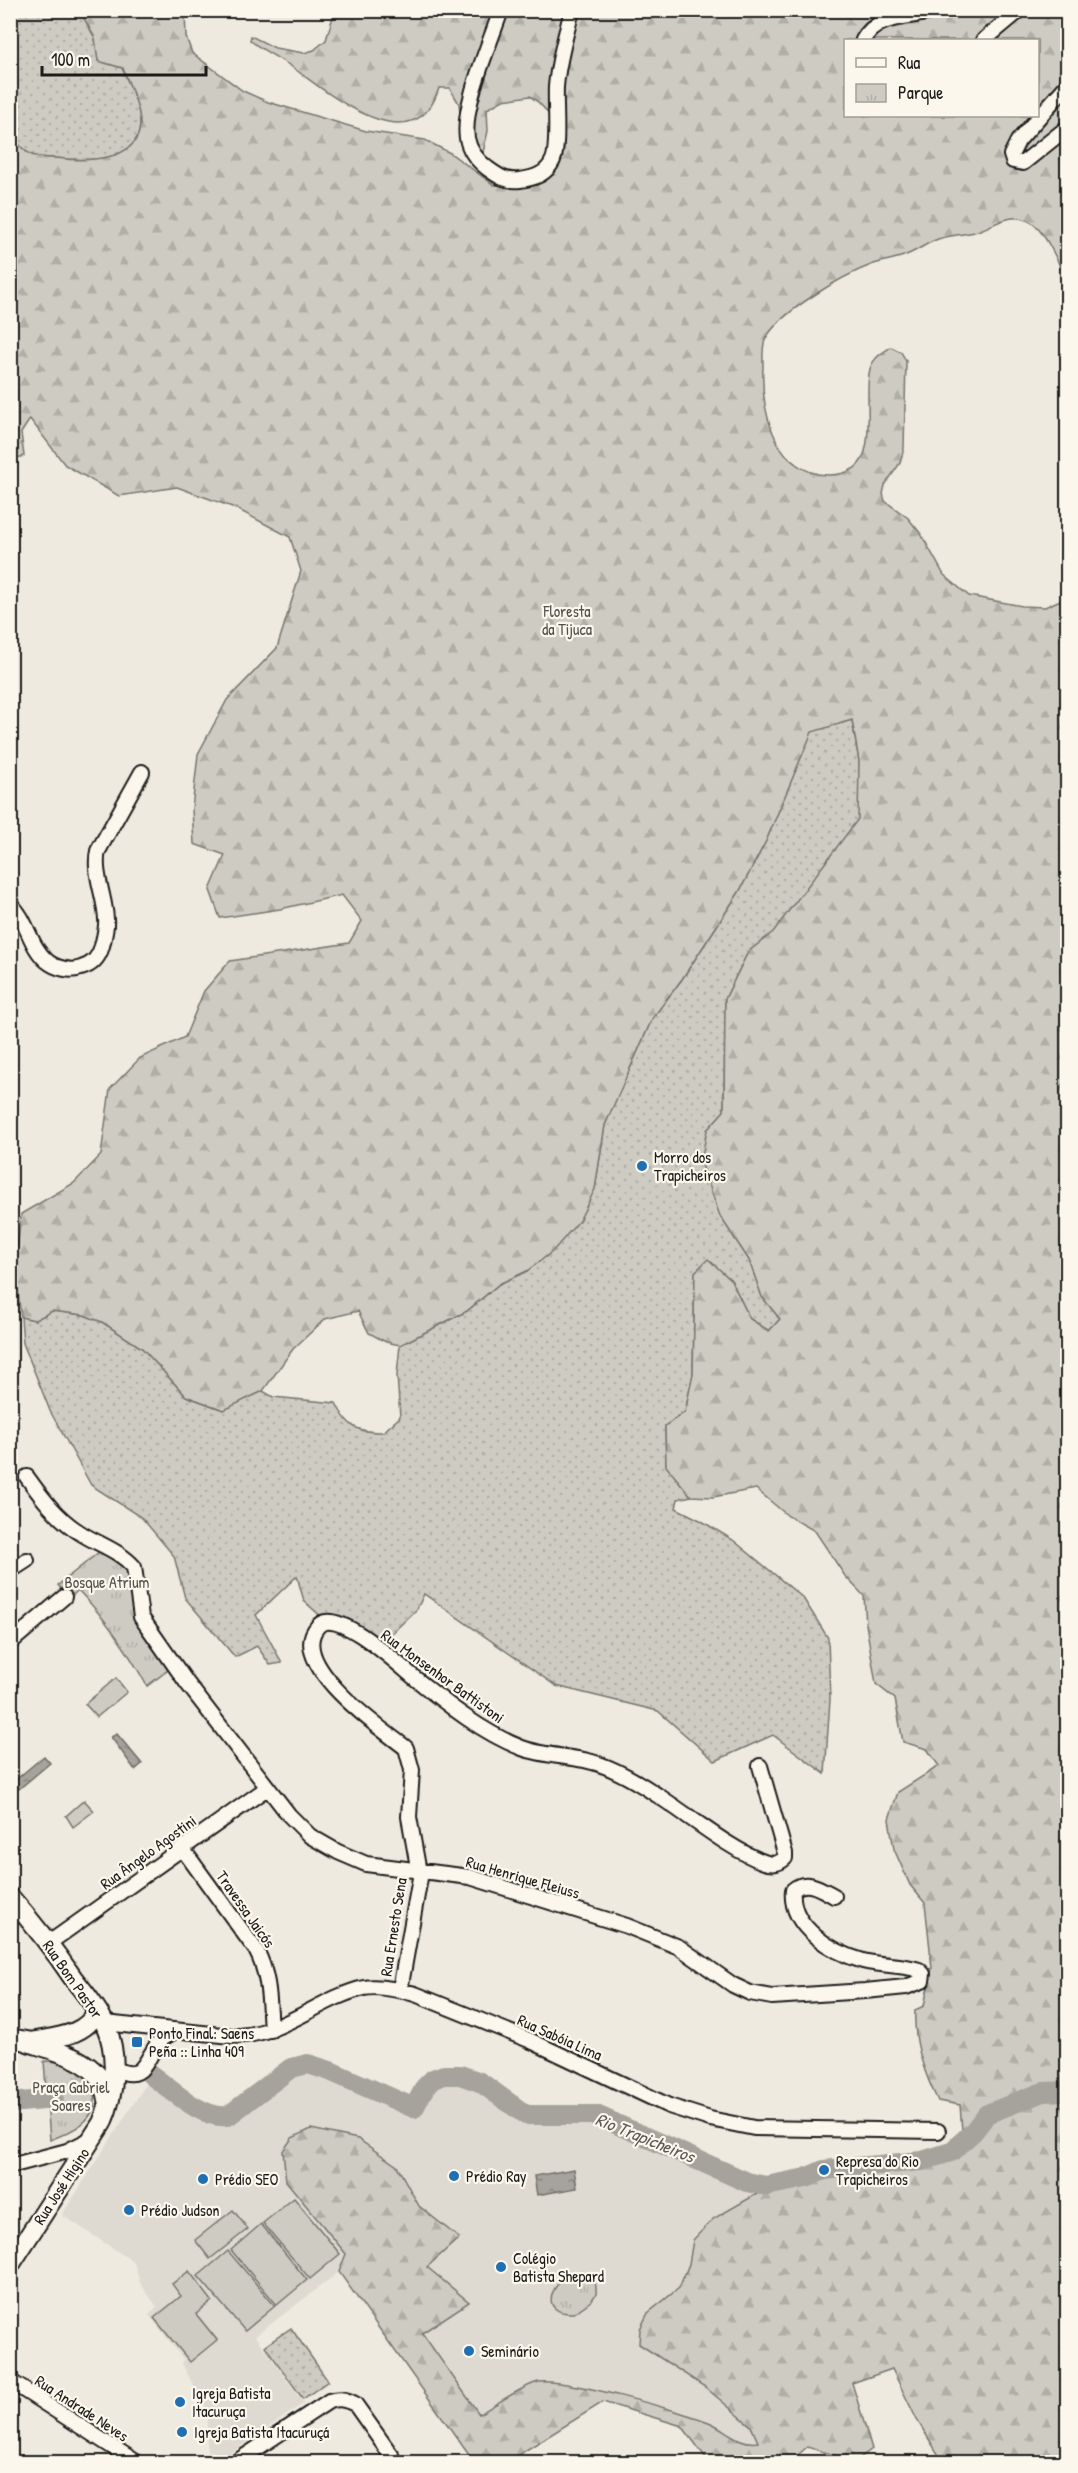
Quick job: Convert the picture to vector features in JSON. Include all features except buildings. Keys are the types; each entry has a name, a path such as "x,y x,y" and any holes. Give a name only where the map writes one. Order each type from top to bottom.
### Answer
{"street":[{"path":"501,10 477,78 467,125 467,141 483,165 500,178 513,181 529,179 547,171 554,158 556,85 572,10"},
{"path":"864,39 871,28 880,22 938,10"},
{"path":"985,39 1020,10"},
{"path":"1068,84 1018,141 1011,155 1013,161 1023,162 1068,127"},
{"path":"10,904 20,913 39,954 45,960 66,969 80,969 91,964 98,956 106,920 96,864 98,851 142,772"},
{"name":"Rua Henrique Fleiuss","path":"27,1477 47,1504 76,1530 117,1553 134,1567 141,1617 187,1683 289,1815 310,1836 338,1852 366,1864 419,1870 488,1882 654,1935 679,1947 750,1993 772,1997 865,1991 906,1987 922,1981 923,1974 919,1970 865,1961 846,1955 815,1937 803,1924 796,1910 792,1898 793,1890 798,1885 810,1885 834,1896"},
{"path":"10,1571 27,1560"},
{"path":"10,1642 64,1597"},
{"name":"Rua Monsenhor Battistoni","path":"419,1870 409,1817 411,1757 406,1748 337,1692 322,1672 314,1656 312,1640 317,1626 324,1622 343,1625 364,1637 418,1681 489,1732 524,1749 587,1760 623,1775 663,1798 720,1837 764,1862 781,1863 785,1858 784,1853 760,1766"},
{"name":"Rua Ângelo Agostini","path":"49,1944 267,1788"},
{"name":"Travessa Jaicós","path":"182,1848 256,1950 264,1966 268,1984 271,2030"},
{"name":"Rua Ernesto Sena","path":"400,1990 420,1878 419,1870"},
{"name":"Rua Bom Pastor","path":"10,1897 49,1944 101,2017 112,2050 114,2068 109,2106"},
{"name":"Rua Sabóia Lima","path":"101,2017 175,2031 252,2036 271,2030 366,1988 400,1990 528,2040 669,2106 710,2119 754,2128 938,2131"},
{"path":"19,2040 78,2031 101,2017"},
{"path":"19,2040 70,2049 127,2075 136,2073 145,2065 160,2041 175,2031"},
{"path":"19,2040 63,2054 82,2062 96,2072 106,2090 109,2106"},
{"name":"Rua José Higino","path":"10,2265 102,2124 109,2106"},
{"path":"10,2166 66,2151 93,2138"},
{"name":"Rua Andrade Neves","path":"10,2381 136,2463"},
{"path":"236,2463 314,2410 338,2398 355,2404 396,2463"}],"shaded area":[{"name":"Colégio Batista Shepard","path":"297,2068 319,2069 415,2112 434,2082 460,2079 478,2086 523,2119 587,2117 598,2120 762,2191 810,2179 829,2171 893,2369 852,2383 747,2462 709,2462 682,2426 603,2402 507,2462 474,2462 339,2272 255,2336 304,2403 225,2457 212,2456 213,2452 207,2451 207,2411 182,2363 184,2360 149,2315 157,2307 140,2283 134,2262 62,2215 150,2078 204,2118 225,2121"}],"green space":[{"name":"Floresta da Tijuca","path":"335,10 391,11 428,17 434,10 1067,11 1067,281 1040,231 1035,225 1022,218 1008,219 974,232 938,239 906,255 859,270 812,296 783,318 772,329 763,346 763,383 767,416 772,432 790,459 802,468 818,474 845,473 861,461 865,450 868,437 868,380 873,362 891,347 901,352 906,361 904,448 900,463 885,485 883,494 885,501 908,518 921,534 944,575 969,596 1022,606 1045,607 1067,597 1067,2462 943,2462 917,2420 892,2369 852,2383 872,2449 856,2461 807,2447 790,2462 709,2462 682,2426 603,2402 507,2462 474,2462 339,2272 346,2254 286,2181 283,2151 292,2138 311,2129 358,2139 397,2166 419,2206 459,2238 427,2267 469,2302 422,2333 479,2414 535,2383 568,2384 623,2396 678,2412 713,2424 745,2441 758,2442 751,2426 705,2387 639,2344 640,2329 648,2313 679,2288 689,2264 693,2240 713,2219 762,2191 810,2179 829,2171 833,2166 901,2165 963,2143 960,2105 938,2101 924,2068 918,2045 915,2010 924,2006 932,1968 925,1903 910,1885 894,1849 889,1819 898,1792 939,1766 927,1749 903,1742 895,1699 876,1684 866,1624 864,1596 845,1576 815,1531 788,1516 756,1489 713,1497 691,1496 666,1466 665,1426 685,1412 693,1374 695,1272 708,1259 731,1280 750,1319 769,1331 780,1319 762,1297 749,1260 720,1216 701,1162 707,1130 724,1111 725,999 748,952 773,932 858,819 859,761 852,720 812,732 766,841 739,892 682,979 652,1019 605,1125 595,1189 579,1221 552,1252 527,1271 499,1284 467,1311 400,1345 386,1342 369,1333 358,1311 325,1319 293,1349 263,1391 224,1410 186,1396 142,1348 102,1322 84,1315 52,1311 35,1320 21,1317 15,1269 21,1214 74,1183 101,1155 110,1089 140,1058 185,1037 204,991 230,961 349,943 362,921 342,895 280,909 220,918 210,890 225,855 194,844 192,809 198,754 227,700 277,648 301,571 290,537 235,508 177,487 119,496 65,465 30,419 21,433 24,456 11,460 10,132 25,151 40,157 79,160 119,154 137,138 140,126 139,111 123,68 98,61 95,38 80,11 185,11 186,37 192,53 243,91 268,102 366,131 425,140 450,153 494,185 515,186 531,182 560,165 559,145 554,126 545,110 530,96 503,100 487,109 488,131 483,153 467,146 463,141 459,104 450,88 439,88 427,111 411,121 391,122 348,106 250,40 251,36 275,48 304,53 314,50 326,40"},
{"path":"10,11 80,11 95,38 98,61 122,68 134,96 139,111 140,125 137,138 130,147 106,157 79,160 37,157 22,148 11,132"},
{"path":"852,720 859,761 859,819 773,933 748,952 725,999 724,1111 707,1130 720,1216 749,1260 762,1297 780,1319 769,1331 750,1319 731,1280 708,1260 695,1272 693,1374 685,1412 665,1426 666,1465 691,1496 678,1499 676,1508 733,1540 803,1598 828,1638 830,1699 825,1774 773,1735 715,1761 658,1711 556,1686 424,1594 417,1609 389,1636 343,1636 304,1601 297,1576 256,1615 282,1663 270,1665 257,1646 235,1657 185,1598 174,1556 142,1518 91,1485 50,1411 23,1343 21,1317 35,1320 52,1311 84,1315 102,1322 142,1348 186,1396 223,1410 263,1391 273,1397 336,1403 344,1417 354,1427 366,1431 383,1432 400,1417 397,1375 400,1345 467,1311 499,1284 527,1271 595,1189 605,1125 652,1019 682,979 739,892 766,841 812,731"},
{"name":"Bosque Atrium","path":"104,1548 133,1566 136,1611 172,1667 147,1686 132,1660 98,1612 78,1590 69,1599 58,1585"},
{"path":"116,1678 127,1692 97,1717 85,1704"},
{"path":"84,1800 94,1811 73,1827 66,1816"},
{"name":"Praça Gabriel Soares","path":"44,2061 61,2062 88,2075 95,2092 93,2111 88,2118 75,2129 50,2140"},
{"path":"294,2198 340,2254 310,2279 263,2223"},
{"path":"233,2210 248,2229 210,2259 195,2240"},
{"path":"261,2224 307,2280 277,2305 231,2250"},
{"path":"228,2251 275,2306 245,2331 198,2276"},
{"path":"189,2271 212,2301 196,2314 217,2340 190,2362 154,2318 181,2296 172,2284"},
{"path":"581,2271 589,2274 595,2282 596,2294 591,2301 574,2313 562,2312 555,2308 551,2302 556,2287 571,2274"},
{"path":"291,2328 328,2381 303,2399 265,2346"}],"water":[{"path":"117,1734 142,1764 135,1770 111,1737"},
{"path":"44,1756 50,1763 19,1789 13,1782"},
{"path":"574,2169 577,2188 537,2195 534,2176"}],"waterway":[{"name":"Rio Trapicheiros","path":"151,2075 198,2108 218,2116 228,2116 291,2068 308,2064 330,2071 414,2108 425,2087 433,2079 444,2075 460,2075 480,2082 526,2115 596,2115 747,2182 766,2186 806,2178 824,2170 922,2161 951,2152 973,2132 987,2114 1043,2092 1068,2091"},
{"name":"Rio Trapicheiros","path":"10,2103 54,2099"}],"place":[{"name":"Morro dos Trapicheiros","path":"642,1166"},
{"name":"Ponto Final: Saens Peña :: Linha 409","path":"137,2042"},
{"name":"Represa do Rio Trapicheiros","path":"824,2170"},
{"name":"Prédio Ray","path":"454,2176"},
{"name":"Prédio SEO","path":"203,2179"},
{"name":"Prédio Judson","path":"129,2210"},
{"name":"Colégio Batista Shepard","path":"501,2267"},
{"name":"Seminário","path":"469,2351"},
{"name":"Igreja Batista Itacuruça","path":"180,2402"},
{"name":"Igreja Batista Itacuruçá","path":"182,2432"}]}
